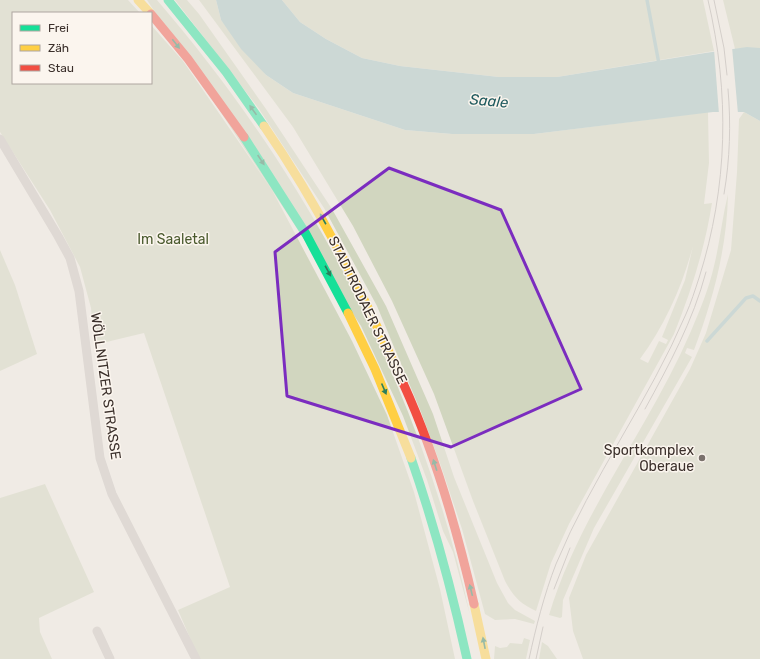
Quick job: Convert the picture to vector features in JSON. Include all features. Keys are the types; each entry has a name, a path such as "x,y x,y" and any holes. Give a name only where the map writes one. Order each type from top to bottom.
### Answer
{"main road":[{"name":"STADTRODAER STRASSE","path":"138,0 149,12"},
{"name":"STADTRODAER STRASSE","path":"168,0 216,59 285,156 353,273 381,330 415,410 447,502 470,582 486,659"},
{"name":"STADTRODAER STRASSE","path":"152,15 184,54 252,147 277,185 310,238 365,344 397,421 425,498 442,552 467,659"}],"street":[{"name":"WÖLLNITZER STRASSE","path":"0,140 70,258 79,291 82,309 100,458 112,494 196,659"},
{"path":"97,631 110,659"}],"highlighted area":[{"path":"389,168 501,210 581,389 451,447 287,396 275,252"}],"green space":[{"name":"Im Saaletal","path":"0,0 128,0 139,12 12,12 12,84 152,84 152,26 183,61 272,190 352,341 387,415 414,492 440,589 455,659 199,659 178,610 230,587 144,333 94,345 91,308 80,267 50,210 0,132"},
{"path":"147,0 157,0 212,67 263,138 309,212 352,288 389,367 422,448 449,531 470,615 453,552 443,531 427,480 403,416 361,326"},
{"path":"175,0 187,0 199,14 266,109 332,209 386,306 433,414 454,477 497,583 508,603 515,610 535,621 534,624 515,619 495,620 485,614 462,529 441,466 421,412 377,306 324,208 259,109"},
{"path":"199,0 216,0 221,20 266,75 293,93 405,130 452,134 534,134 708,112 709,163 704,204 712,203 697,270 686,302 674,334 569,524 551,563 536,611 518,599 505,581 473,501 434,394 392,301 353,226 293,127","holes":["693,246 685,280 662,337 668,340 666,344 659,341 648,363 640,359 657,333 672,305 684,276"]},
{"path":"282,0 703,0 714,51 557,77 499,77 400,66 362,58 326,39 300,22"},
{"path":"723,0 760,0 760,48 735,49"},
{"name":"Sportkomplex Oberaue","path":"744,112 760,121 760,659 583,659 573,631 569,598 586,555 690,369 706,333 731,250 737,172 739,119"},
{"path":"728,194 722,254 713,293 694,350 687,348 685,353 692,357 594,528 563,600 562,617 560,618 549,615 562,577 578,541 674,367 691,331 712,274"},
{"path":"0,250 15,285 37,354 0,371"},
{"path":"45,484 94,592 39,618 40,632 52,659 0,659 0,498"},
{"path":"524,638 530,640 526,659 494,659 495,646 500,648 507,647 510,643 522,644"},
{"path":"542,642 548,646 557,659 539,659"}],"water":[{"name":"Saale","path":"216,0 282,0 300,22 326,39 362,58 400,66 499,77 557,77 747,47 760,48 760,121 744,112 713,112 534,134 452,134 405,130 293,93 266,75 241,49 221,20"}],"pier":[{"path":"732,47 738,114 719,114 714,49"}],"waterway":[{"path":"647,0 659,64"},
{"path":"707,341 746,298 753,296 760,301"}],"tram line":[{"path":"529,659 534,635 556,564 586,500 655,378 671,346 691,301 709,244 716,209 723,140 720,70 708,0"},
{"path":"714,0 724,48 727,75"},
{"path":"724,194 728,168 729,142 728,89"},
{"path":"645,409 687,325 701,290 706,272"},
{"path":"554,589 570,548"},
{"path":"536,659 543,627"}],"traffic: fast":[{"path":"168,0 226,72 264,126"},
{"path":"244,137 306,234 348,313"},
{"path":"411,458 442,558 467,659"}],"traffic: slow":[{"path":"138,0 149,12"},
{"path":"264,126 304,188 340,252 403,383"},
{"path":"348,313 375,369 411,458"},
{"path":"474,604 486,659"}],"traffic: jam":[{"path":"152,15 188,59 244,137"},
{"path":"403,383 415,410 435,464 453,520 474,604"}],"place":[{"name":"Sportkomplex Oberaue","path":"702,458"}]}
